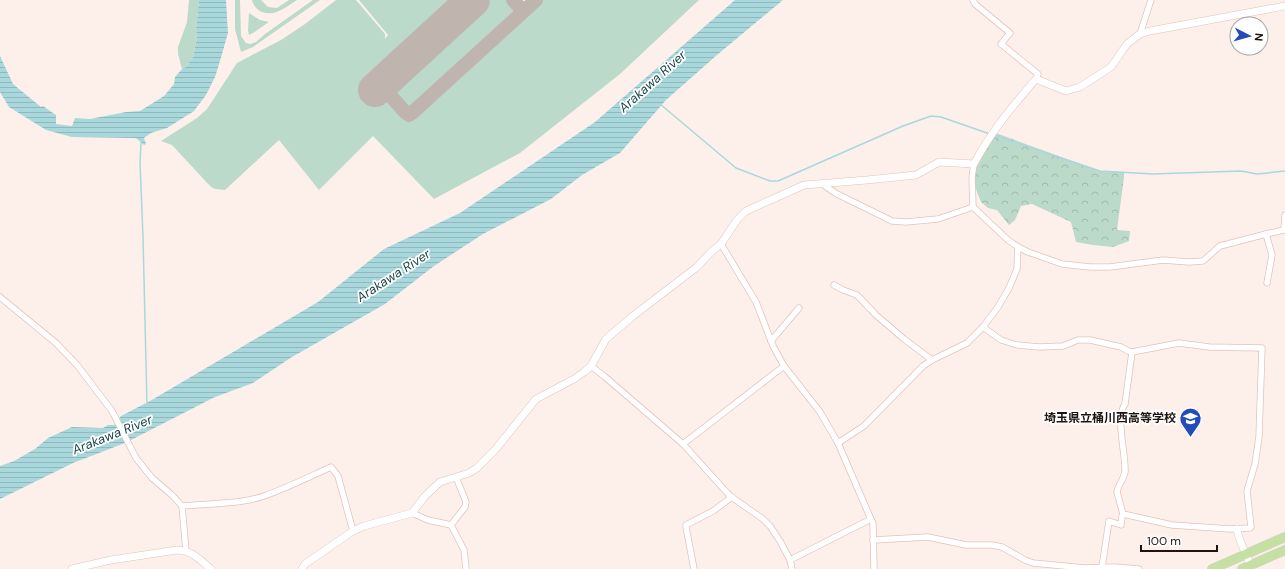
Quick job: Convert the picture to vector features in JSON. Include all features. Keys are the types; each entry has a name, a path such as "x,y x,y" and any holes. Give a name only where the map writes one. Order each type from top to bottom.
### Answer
{"highway":[{"path":"1212,569 1285,537"},
{"path":"1242,569 1251,567 1285,550"}],"street":[{"path":"973,0 975,4 1010,33 1001,44 1038,74 1036,79 984,144 974,164 972,177 973,207 1018,247 1062,264 1090,267 1110,267 1163,260 1189,262 1203,261 1220,246 1285,230 1285,215"},
{"path":"1140,34 1151,0"},
{"path":"1036,79 1066,91 1080,87 1111,67 1127,44 1140,34 1285,6"},
{"path":"302,569 305,564 353,531 364,526 412,513 425,496 440,482 469,473 477,468 495,450 536,399 584,372 590,366 606,339 633,316 697,267 721,244 737,220 746,211 804,185 911,175 939,162 974,164"},
{"path":"822,184 837,194 892,221 906,222 938,219 973,207"},
{"path":"1266,234 1272,255 1267,283"},
{"path":"721,244 756,302 784,366 820,412 838,443 873,524 874,569"},
{"path":"838,443 864,426 924,366 932,360 967,342 982,327 998,307 1009,288 1017,268 1018,247"},
{"path":"834,285 857,295 876,315 932,360"},
{"path":"0,297 56,343 77,365 112,411 136,458 152,478 172,495 182,506 186,551"},
{"path":"772,341 799,308"},
{"path":"982,327 1002,340 1017,345 1039,347 1063,346 1078,340 1090,340 1132,352 1179,343 1209,347 1262,348 1258,448 1247,491 1251,527 1237,529 1172,525 1123,514"},
{"path":"1102,567 1109,521 1121,525 1123,514 1117,492 1125,473 1122,437 1122,408 1125,404 1132,352"},
{"path":"590,366 604,376 683,444 732,497 763,519 770,526 790,560 792,569"},
{"path":"683,444 784,366"},
{"path":"182,506 223,504 263,496 331,467 338,476 353,531"},
{"path":"451,525 465,507 466,502 456,477"},
{"path":"694,569 686,525 713,511 732,497"},
{"path":"412,513 428,520 451,525"},
{"path":"790,560 871,519"},
{"path":"451,525 464,550 466,569"},
{"path":"1237,529 1251,567"},
{"path":"873,540 928,537 966,545 992,545 1002,547 1033,563 1085,568 1114,567 1139,569"},
{"path":"72,569 112,560 177,550 186,551 195,555 211,569"}],"green space":[{"path":"189,0 199,0 196,29 197,38 193,57 186,67 182,69 178,54 178,47 187,22"},
{"path":"235,0 240,0 241,36 246,43 250,44 256,42 313,0 320,0 253,47 241,52 235,29"},
{"path":"252,0 261,0 268,7 277,8 289,0 297,0 276,12 267,13 258,10"},
{"path":"336,0 356,0 385,34 385,39 388,35 359,0 460,0 368,85 378,98 383,94 409,121 542,0 699,0 620,74 520,153 434,199 373,136 319,190 279,140 225,190 211,187 172,145 161,141 197,118 207,109 237,63 281,40"},
{"path":"487,0 507,0 518,11 409,109 390,88"},
{"path":"249,13 260,20 269,22 249,35 248,31"},
{"path":"993,132 1100,171 1124,172 1117,230 1130,231 1129,241 1113,247 1076,242 1071,222 1032,204 1021,206 1015,220 1009,225 997,210 988,208 981,202 972,179 974,164"}],"water":[{"path":"199,0 226,0 228,33 215,77 206,95 194,111 167,128 151,133 144,138 146,144 144,145 136,138 72,137 46,130 9,107 0,92 0,56 13,84 41,107 43,106 56,115 56,124 72,126 75,118 90,119 126,112 140,111 164,96 174,84 175,77 182,69 186,67 193,57 197,38 196,29"},
{"name":"Arakawa River","path":"735,0 783,0 666,100 620,153 582,175 551,199 483,234 434,266 385,304 292,357 253,383 215,397 125,443 73,463 0,499 0,466 14,461 35,449 48,438 72,427 103,428 108,425 114,425 121,416 150,401 318,302 384,249 460,213 595,122"}],"waterway":[{"path":"660,104 736,168 770,181 778,181 903,126 931,116 941,117 990,134"},
{"path":"993,135 1100,171 1153,174 1241,171 1257,174 1285,171"},
{"name":"Arakawa River","path":"141,143 140,162 147,405"}],"taxiway":[{"path":"462,0 467,6"},
{"path":"513,0 523,11"},
{"path":"380,84 409,115 536,0"}],"runway":[{"path":"375,90 473,0"}],"place":[{"name":"埼玉県立桶川西高等学校","path":"1191,438"}]}
